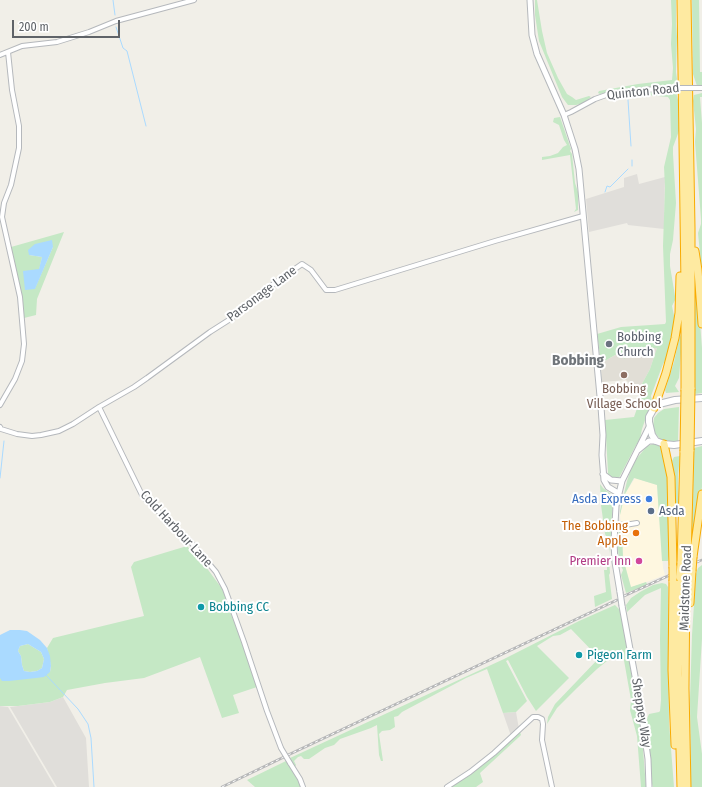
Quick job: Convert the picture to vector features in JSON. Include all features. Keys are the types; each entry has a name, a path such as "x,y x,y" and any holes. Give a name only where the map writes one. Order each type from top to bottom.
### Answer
{"highway":[{"path":"681,0 688,226 698,270 702,324"},
{"path":"654,408 668,367 677,325 679,313 681,240 688,226 687,0"},
{"name":"Maidstone Road","path":"681,787 678,674 687,560 688,226"},
{"path":"664,444 671,477 673,567 672,670 677,787"},
{"path":"686,574 687,560 702,494"},
{"name":"Maidstone Road","path":"686,574 684,688 688,787"}],"main road":[{"path":"702,398 666,401 654,408 649,417 649,427 656,441 674,445 702,441"}],"street":[{"path":"0,55 22,46 57,42 89,32 116,21 194,0"},
{"path":"530,0 532,35 537,54 564,115 576,149 601,407 603,474 605,483 608,487 618,493"},
{"path":"0,405 16,379 20,369 24,344 20,297 2,217 4,203 11,185 19,148 19,126 12,90 8,52"},
{"name":"Quinton Road","path":"564,115 595,99 609,94 671,88 702,88"},
{"name":"Parsonage Lane","path":"0,429 17,434 32,436 59,431 73,424 98,406 134,387 147,378 210,332 232,318 258,295 302,264 311,270 326,290 334,290 583,216"},
{"name":"Cold Harbour Lane","path":"98,406 143,497 189,540 216,572 225,590 281,748 300,778 303,787"},
{"name":"Sheppey Way","path":"649,427 622,481 618,493 615,524 615,562 640,703 648,759 649,787"},
{"name":"Sheppey Way","path":"635,453 649,441 656,441"},
{"path":"603,474 611,480 622,481"},
{"path":"615,524 625,525 637,523"},
{"path":"447,787 470,772 494,753 534,717 542,719 542,740 552,787"}],"shaded area":[{"path":"637,174 639,184 665,177 664,229 628,225 627,223 589,232 586,199 624,187 624,178"},
{"name":"Bobbing Village School","path":"657,348 650,369 637,393 626,380 602,382 601,363 624,349"},
{"path":"635,478 657,485 663,568 665,575 631,588 623,558 620,515 625,494"},
{"path":"63,697 86,738 89,787 57,787 10,707 50,702"},
{"path":"0,706 8,707 55,787 0,787"},
{"path":"516,712 519,729 511,736 503,713"}],"green space":[{"path":"535,0 537,0 547,53 558,78 567,94 576,100 589,96 591,97 584,103 568,105 562,97 539,41 535,15"},
{"path":"671,0 676,0 677,79 675,84 624,89 600,94 598,93 599,91 638,84 672,80"},
{"path":"692,0 699,0 700,72 702,72 702,86 697,86 693,74"},
{"path":"676,92 678,100 679,131 673,147 676,203 673,240 670,254 670,266 675,296 672,306 675,320 667,358 663,364 651,396 652,400 640,439 619,478 613,479 608,476 605,420 634,417 641,397 637,393 650,369 657,348 625,349 625,359 617,354 601,363 597,334 621,327 665,324 666,322 663,246 665,187 664,167 671,137 670,100 668,97 647,95 615,99 633,93"},
{"path":"702,93 702,97 700,97 702,123 702,274 698,233 701,219 693,101 694,95"},
{"path":"560,117 571,149 570,151 572,154 575,183 578,192 578,210 574,212 576,209 570,155 542,160 542,157 558,153 567,145 559,125 553,122 554,118"},
{"path":"64,232 37,299 36,315 24,318 11,247","holes":["53,247 35,288 42,257 29,255"]},
{"path":"696,271 702,348 702,393 695,394 695,272"},
{"path":"680,334 682,340 679,378 675,386 679,392 666,393 665,390 674,362"},
{"path":"679,407 678,441 672,442 661,440 655,433 653,427 654,418 664,409"},
{"path":"658,444 661,448 665,456 668,471 670,549 668,561 662,561 657,485 634,478 625,494 620,515 627,481 633,463 647,446"},
{"path":"702,446 702,487 689,560 693,503 694,448"},
{"path":"680,456 678,475 679,516 675,515 675,491 672,461 674,457"},
{"path":"600,484 614,498 610,554 609,542 605,534"},
{"path":"622,529 623,558 631,587 646,582 647,584 626,593 621,575 623,570 619,562 617,536"},
{"path":"187,546 206,567 223,590 229,610 243,642 257,687 233,695 239,713 222,718 200,657 144,678 67,690 63,697 50,702 18,706 0,706 0,678 50,672 51,666 47,648 53,638 144,616 131,567 134,562"},
{"path":"607,560 609,561 612,599 595,607 594,596 606,592 604,570 607,570"},
{"path":"702,565 702,639 697,717 702,754 702,787 691,787 690,699 692,635 696,574 698,568"},
{"path":"662,583 666,584 668,587 669,723 674,787 653,787 650,777 649,731 646,721 649,714 660,711 661,588 645,595 627,612 626,605 631,598 640,592 653,585"},
{"path":"615,605 620,610 626,640 642,737 646,787 641,787 637,736 630,710 631,700 622,649 597,669 557,708 547,724 548,717 555,704 599,658 571,629 560,635 553,636 537,646 569,678 536,711 508,660 506,661 527,701 516,712 503,713 487,669 466,678 394,717 395,727 390,730 382,731 379,734 383,761 381,761 379,755 377,725 340,739 334,745 325,748 309,759 304,759 301,756 298,757 294,761 296,765 295,767 290,758 504,659 579,621"},
{"path":"28,644 41,652 44,659 42,668 37,671 24,671 22,665 21,656 18,651 20,646"},
{"path":"520,732 521,735 480,773 483,782 476,787 449,787"},
{"path":"286,761 298,779 301,787 255,787 247,780"}],"water":[{"path":"52,240 53,247 35,289 25,290 23,271 39,269 42,257 29,255 28,250 35,244"},
{"path":"10,630 20,630 27,631 40,640 47,648 50,656 50,672 44,677 2,681 0,678 0,635","holes":["28,644 41,652 44,659 42,668 37,671 24,671 21,656 18,651 20,646"]}],"waterway":[{"path":"113,0 115,15"},
{"path":"116,27 123,48 127,51 146,126"},
{"path":"628,100 631,146"},
{"path":"632,160 632,166"},
{"path":"605,192 607,186 610,187 628,169"},
{"path":"0,478 4,441"},
{"path":"46,675 78,709 88,724 91,738 94,787"}],"railway":[{"path":"697,562 702,560"},
{"path":"624,596 670,575"},
{"path":"288,755 617,600"},
{"path":"222,787 284,757"}],"place":[{"name":"Bobbing Church","path":"609,344"},
{"name":"Bobbing Village School","path":"624,375"},
{"name":"Asda Express","path":"649,499"},
{"name":"Asda","path":"651,511"},
{"name":"The Bobbing Apple","path":"636,533"},
{"name":"Premier Inn","path":"639,561"},
{"name":"Bobbing CC","path":"201,607"},
{"name":"Pigeon Farm","path":"579,655"}],"district":[{"name":"Bobbing","path":"578,361"}]}
